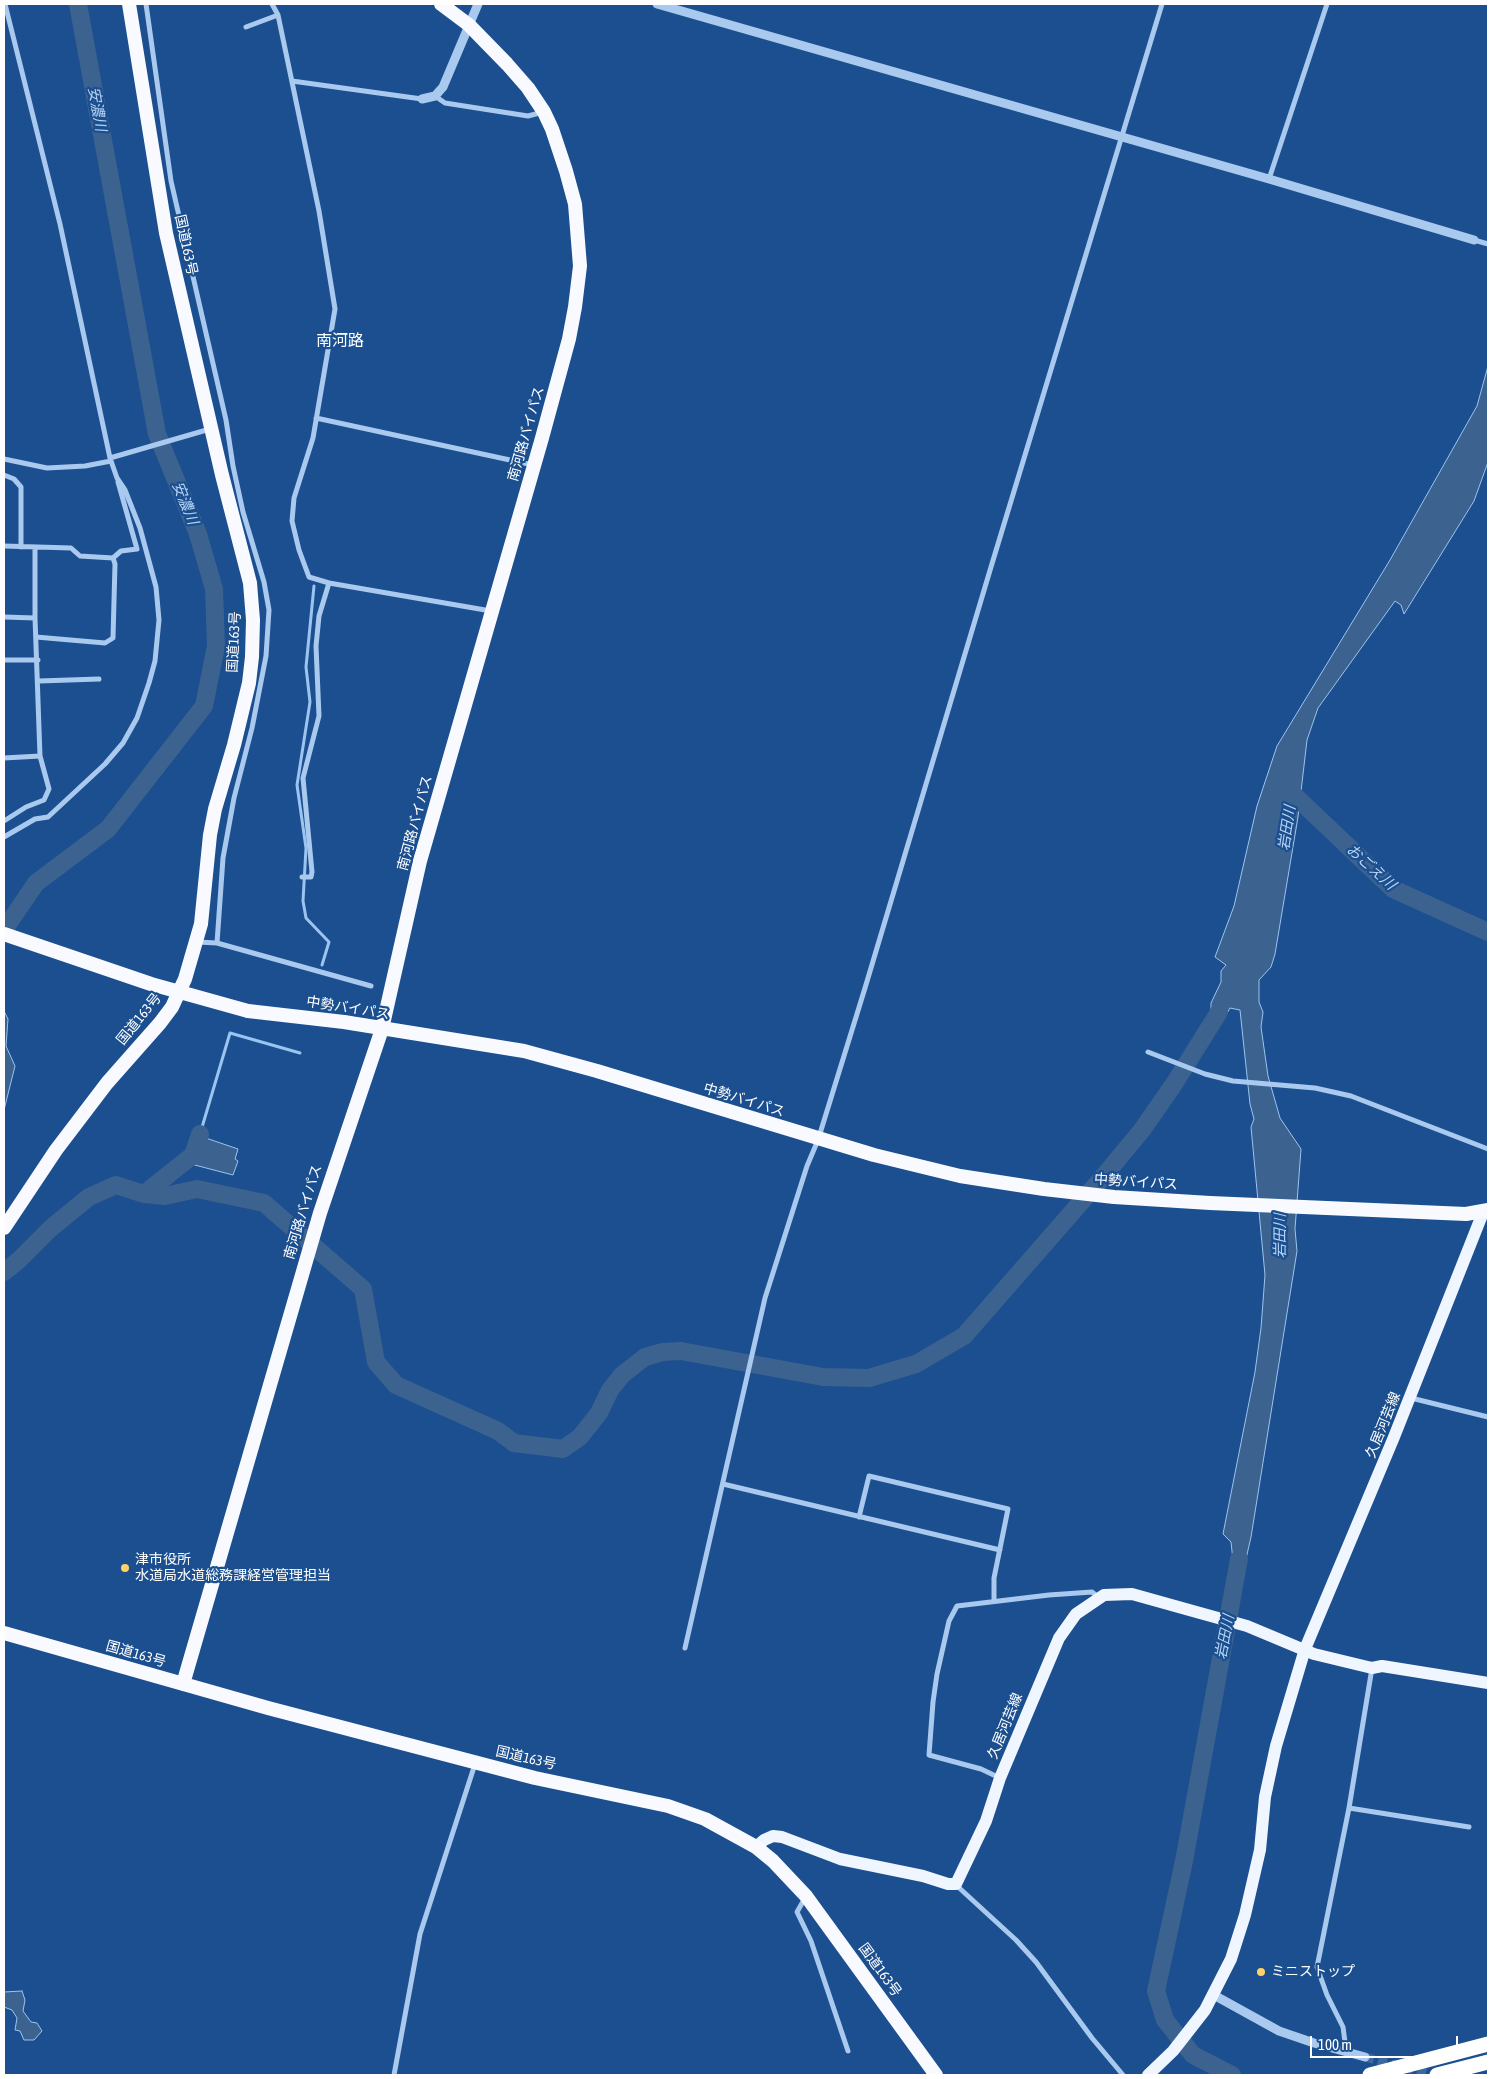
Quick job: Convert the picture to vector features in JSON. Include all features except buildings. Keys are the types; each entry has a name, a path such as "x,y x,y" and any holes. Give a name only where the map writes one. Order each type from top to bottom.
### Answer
{"highway":[{"name":"国道163号","path":"4,1228 56,1150 107,1084 160,1024 172,1006 186,978 204,905 210,835 215,809 225,780 249,683 254,637 250,583 206,430 166,233 156,182 129,4"},
{"name":"南河路バイパス","path":"183,1684 336,1158 382,1029 420,861 570,339 576,307 580,266 575,204 559,149 544,112 518,76 469,25 440,4"},
{"name":"中勢バイパス","path":"4,934 151,984 248,1011 314,1018 524,1051 597,1071 818,1140 960,1176 1044,1189 1114,1197 1466,1214 1486,1210"},
{"name":"国道163号","path":"4,1633 183,1684 535,1778 644,1800 690,1813 721,1827 756,1847 773,1861 806,1896 936,2075"},
{"path":"1370,2075 1488,2044"},
{"path":"1437,2075 1488,2062"}],"main road":[{"name":"久居河芸線","path":"1148,2075 1173,2051 1205,2010 1231,1960 1245,1915 1260,1850 1265,1797 1276,1746 1305,1649 1486,1210"},
{"path":"1098,1597 1110,1594 1132,1594 1247,1626 1314,1654 1372,1668 1382,1666 1488,1683"},
{"name":"久居河芸線","path":"956,1884 986,1821 1000,1778 1059,1638 1076,1614 1098,1597"},
{"path":"756,1847 772,1836 782,1837 840,1859 923,1876 948,1884 956,1884"}],"street":[{"path":"4,546 71,548 80,556 113,558 120,551 137,550 111,458 60,224 5,4"},
{"path":"146,4 171,181 226,420 242,512 264,582 269,610 266,656 252,728 234,798 223,858 217,943"},
{"path":"272,4 278,15 319,211 335,309 313,438 295,491 292,521 295,540 309,577 329,583 491,611"},
{"path":"292,81 422,99 435,96 443,87 478,4"},
{"path":"657,4 1269,178 1488,244"},
{"path":"685,1648 765,1298 807,1166 818,1140 865,988 1162,4"},
{"path":"1269,178 1327,4"},
{"path":"246,27 278,15"},
{"path":"435,96 445,102 528,116 544,112"},
{"path":"316,418 534,465"},
{"path":"4,459 47,468 85,466 206,430"},
{"path":"4,475 14,480 21,487 21,547"},
{"path":"4,837 35,819 48,818 105,764 128,736 146,692 155,661 158,634 156,588 140,528 125,490 117,478"},
{"path":"4,821 26,807 44,800 49,789 40,756 39,680 35,618 35,547"},
{"path":"36,637 106,643 113,638 115,564 113,558"},
{"path":"302,877 311,877 310,836 303,778 319,716 315,660 317,630 321,605 329,583"},
{"path":"4,617 35,618"},
{"path":"4,660 38,660"},
{"path":"39,680 98,679"},
{"path":"4,758 40,756"},
{"path":"196,942 217,943 371,986"},
{"path":"1148,1052 1205,1074 1238,1082 1315,1088 1351,1096 1488,1149"},
{"path":"1410,1398 1488,1417"},
{"path":"859,1517 869,1476 1008,1509 994,1578 994,1601"},
{"path":"722,1484 1000,1550"},
{"path":"1000,1778 981,1770 930,1755 933,1702 949,1621 957,1606 1092,1592 1098,1597"},
{"path":"1342,2051 1344,2042 1343,2027 1327,1995 1317,1967 1349,1808 1372,1668"},
{"path":"394,2075 420,1934 475,1762"},
{"path":"1349,1808 1469,1827"},
{"path":"956,1884 959,1889 988,1912 1016,1940 1041,1969 1092,2038 1123,2075"},
{"path":"806,1896 797,1912 811,1941 848,2051"},
{"path":"1212,1994 1279,2031 1365,2057"}],"water":[{"path":"1488,366 1488,462 1474,501 1404,614 1401,605 1395,601 1318,708 1307,740 1298,817 1275,954 1271,967 1259,980 1259,1002 1263,1012 1261,1027 1268,1076 1280,1118 1301,1149 1295,1229 1297,1251 1251,1537 1237,1598 1231,1542 1223,1534 1255,1372 1265,1275 1251,1127 1254,1119 1250,1104 1240,1010 1230,1008 1226,1015 1199,1038 1211,1012 1211,1003 1221,982 1221,971 1226,965 1215,957 1234,906 1257,806 1277,746 1390,560 1477,406"},
{"path":"4,1011 8,1019 6,1046 15,1066 4,1110"},
{"path":"194,1134 238,1149 235,1159 238,1161 233,1175 187,1163 177,1174 172,1168 189,1149"},
{"path":"22,1991 25,2000 23,2011 31,2022 37,2023 42,2031 34,2040 24,2040 20,2031 15,2030 17,2018 12,2010 4,2007 4,1992"}],"waterway":[{"name":"安濃川","path":"4,930 36,883 108,829 204,706 216,646 214,589 198,534 157,434 78,4"},
{"path":"314,586 306,667 310,702 297,785 306,848 303,901 306,918 329,942 322,965"},
{"name":"おごえ川","path":"1294,795 1393,889 1488,932"},
{"path":"144,1194 165,1196 197,1189 264,1203 363,1289 376,1362 396,1385 498,1431 514,1443 563,1449 580,1437 599,1413 610,1390 622,1375 645,1357 663,1352 681,1351 823,1377 869,1378 916,1364 964,1336 1142,1130 1174,1084 1219,1012"},
{"path":"200,1134 230,1033 300,1053"},
{"path":"4,1272 18,1261 51,1228 89,1197 116,1185 144,1194 193,1155 200,1134"},
{"name":"岩田川","path":"1232,2075 1193,2055 1165,2020 1156,1991 1184,1861 1239,1559"}],"tunnel":[{"path":"1365,2057 1433,2075"}],"place":[{"name":"津市役所 水道局水道総務課経営管理担当","path":"125,1568"},
{"name":"ミニストップ","path":"1261,1972"}],"district":[{"name":"南河路","path":"340,341"}]}
